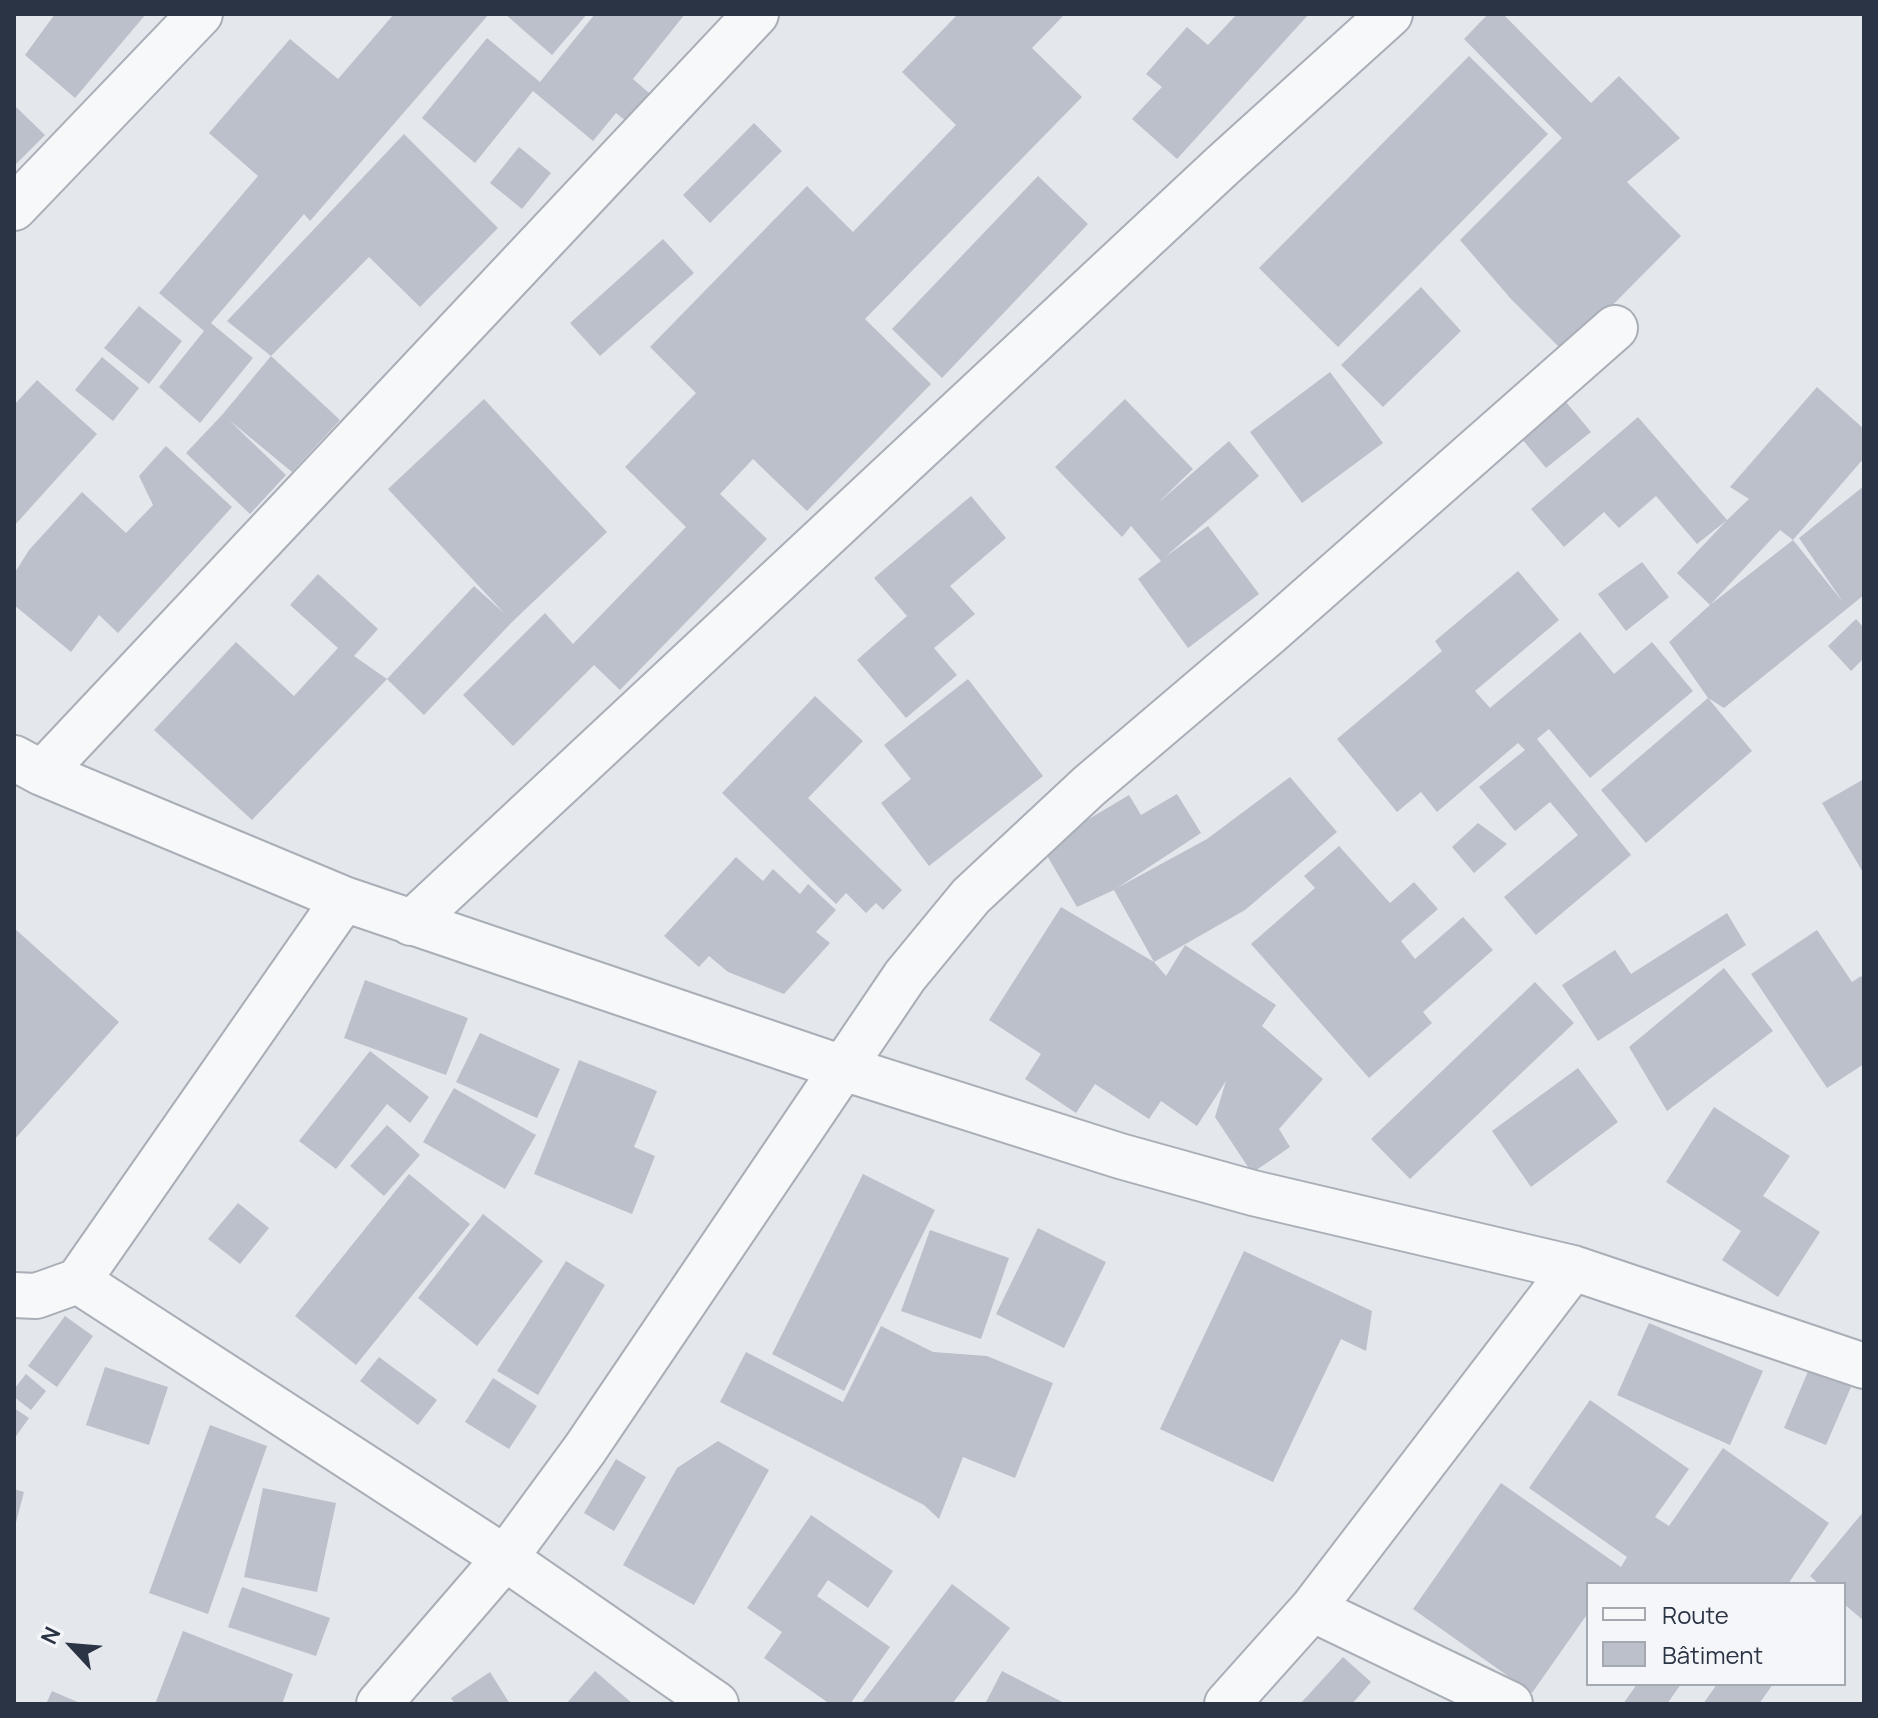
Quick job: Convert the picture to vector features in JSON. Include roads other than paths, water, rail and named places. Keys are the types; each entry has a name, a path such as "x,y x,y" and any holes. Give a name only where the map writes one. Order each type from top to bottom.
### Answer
{"street":[{"path":"14,208 200,14"},
{"path":"756,14 28,766 344,899 843,1068 1120,1156 1239,1189 1573,1268 1864,1366"},
{"path":"411,923 1223,165 1390,14"},
{"path":"379,1704 505,1558 585,1449 905,976 971,896 1089,786 1269,633 1615,328"},
{"path":"14,1295 36,1296 78,1281 344,899"},
{"path":"1227,1704 1312,1609 1573,1268"},
{"path":"78,1281 505,1558 716,1704"},
{"path":"1312,1609 1510,1704"}]}
